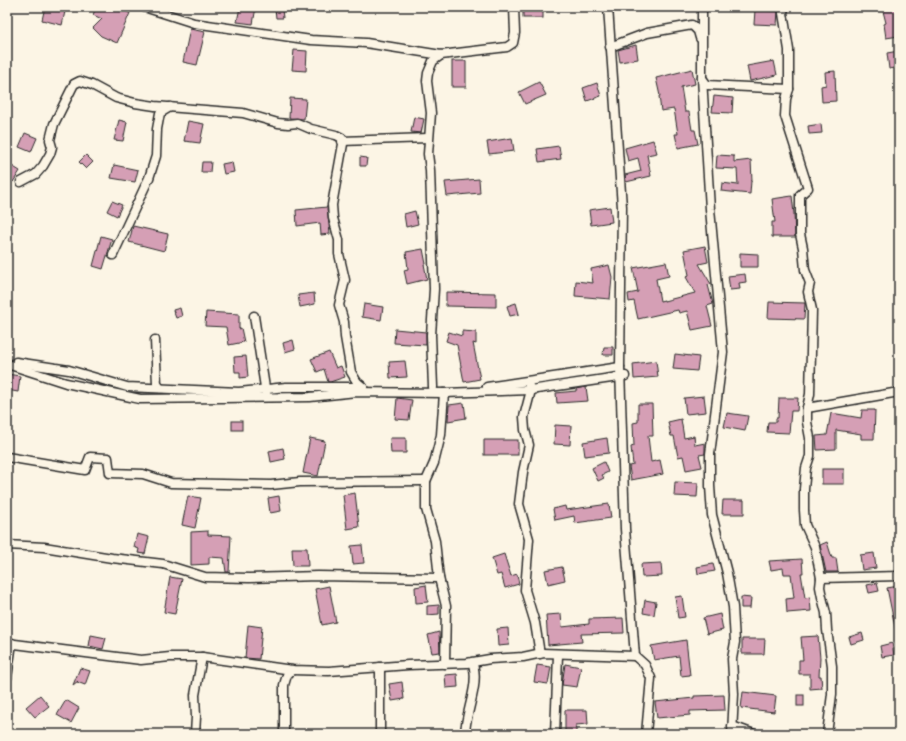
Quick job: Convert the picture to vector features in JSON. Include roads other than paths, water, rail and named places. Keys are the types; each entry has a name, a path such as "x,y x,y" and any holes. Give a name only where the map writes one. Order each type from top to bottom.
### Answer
{"street":[{"path":"144,7 202,24 311,40 366,43 441,55 507,47 513,43 515,33 514,7"},
{"path":"608,7 622,207 620,367 625,529 635,656"},
{"path":"702,7 702,78 710,209 723,352 710,454 712,515 727,573 733,607 735,642 732,659 734,694 732,730 754,734"},
{"path":"784,7 783,13 789,50 789,89 784,116 808,188 800,195 799,202 800,234 805,270 810,283 808,292 812,310 810,394 807,408 810,456 806,468 804,489 805,525 815,547 821,578 820,587 826,613 832,666 832,694 827,734"},
{"path":"610,47 646,33 692,25 698,22 702,16"},
{"path":"692,25 698,30 702,42"},
{"path":"433,387 432,335 434,289 430,170 428,154 431,113 427,81 428,73 433,61 441,55"},
{"path":"702,78 707,85 789,89"},
{"path":"21,182 36,174 43,166 52,146 50,140 54,124 74,84 80,81 92,85 116,98 148,105 243,113 278,123 297,123 311,129 336,135 342,138 343,144 332,205 333,218 339,240 339,254 345,280 339,305 344,322 351,372 356,382 363,387"},
{"path":"113,255 149,178 156,156 157,129 160,114 170,107"},
{"path":"342,141 428,138"},
{"path":"254,316 266,398"},
{"path":"155,340 157,384 160,388"},
{"path":"7,361 69,370 127,386 239,392 286,387 433,387 448,393 620,367"},
{"path":"7,364 66,383 140,399 310,397 356,392 448,393 530,390 626,376"},
{"path":"528,381 530,394 524,417 525,430 529,445 523,472 519,504 529,539 525,590 535,623 540,654"},
{"path":"807,408 899,392"},
{"path":"445,664 446,606 439,578 435,541 426,509 426,481 434,463 441,435 448,393"},
{"path":"7,457 85,470 90,456 108,458 110,473 142,474 171,483 271,485 300,482 426,481"},
{"path":"7,545 44,547 112,558 163,564 205,577 249,578 318,576 439,578"},
{"path":"821,578 899,576"},
{"path":"7,678 9,643 141,660 170,657 202,657 292,670 329,671 472,662 540,654 635,656 645,665 651,678 646,734"},
{"path":"555,734 558,654"},
{"path":"195,734 195,695 202,657"},
{"path":"465,734 475,669 472,662"},
{"path":"380,667 380,734"},
{"path":"284,734 284,685 287,675 292,670"}]}
